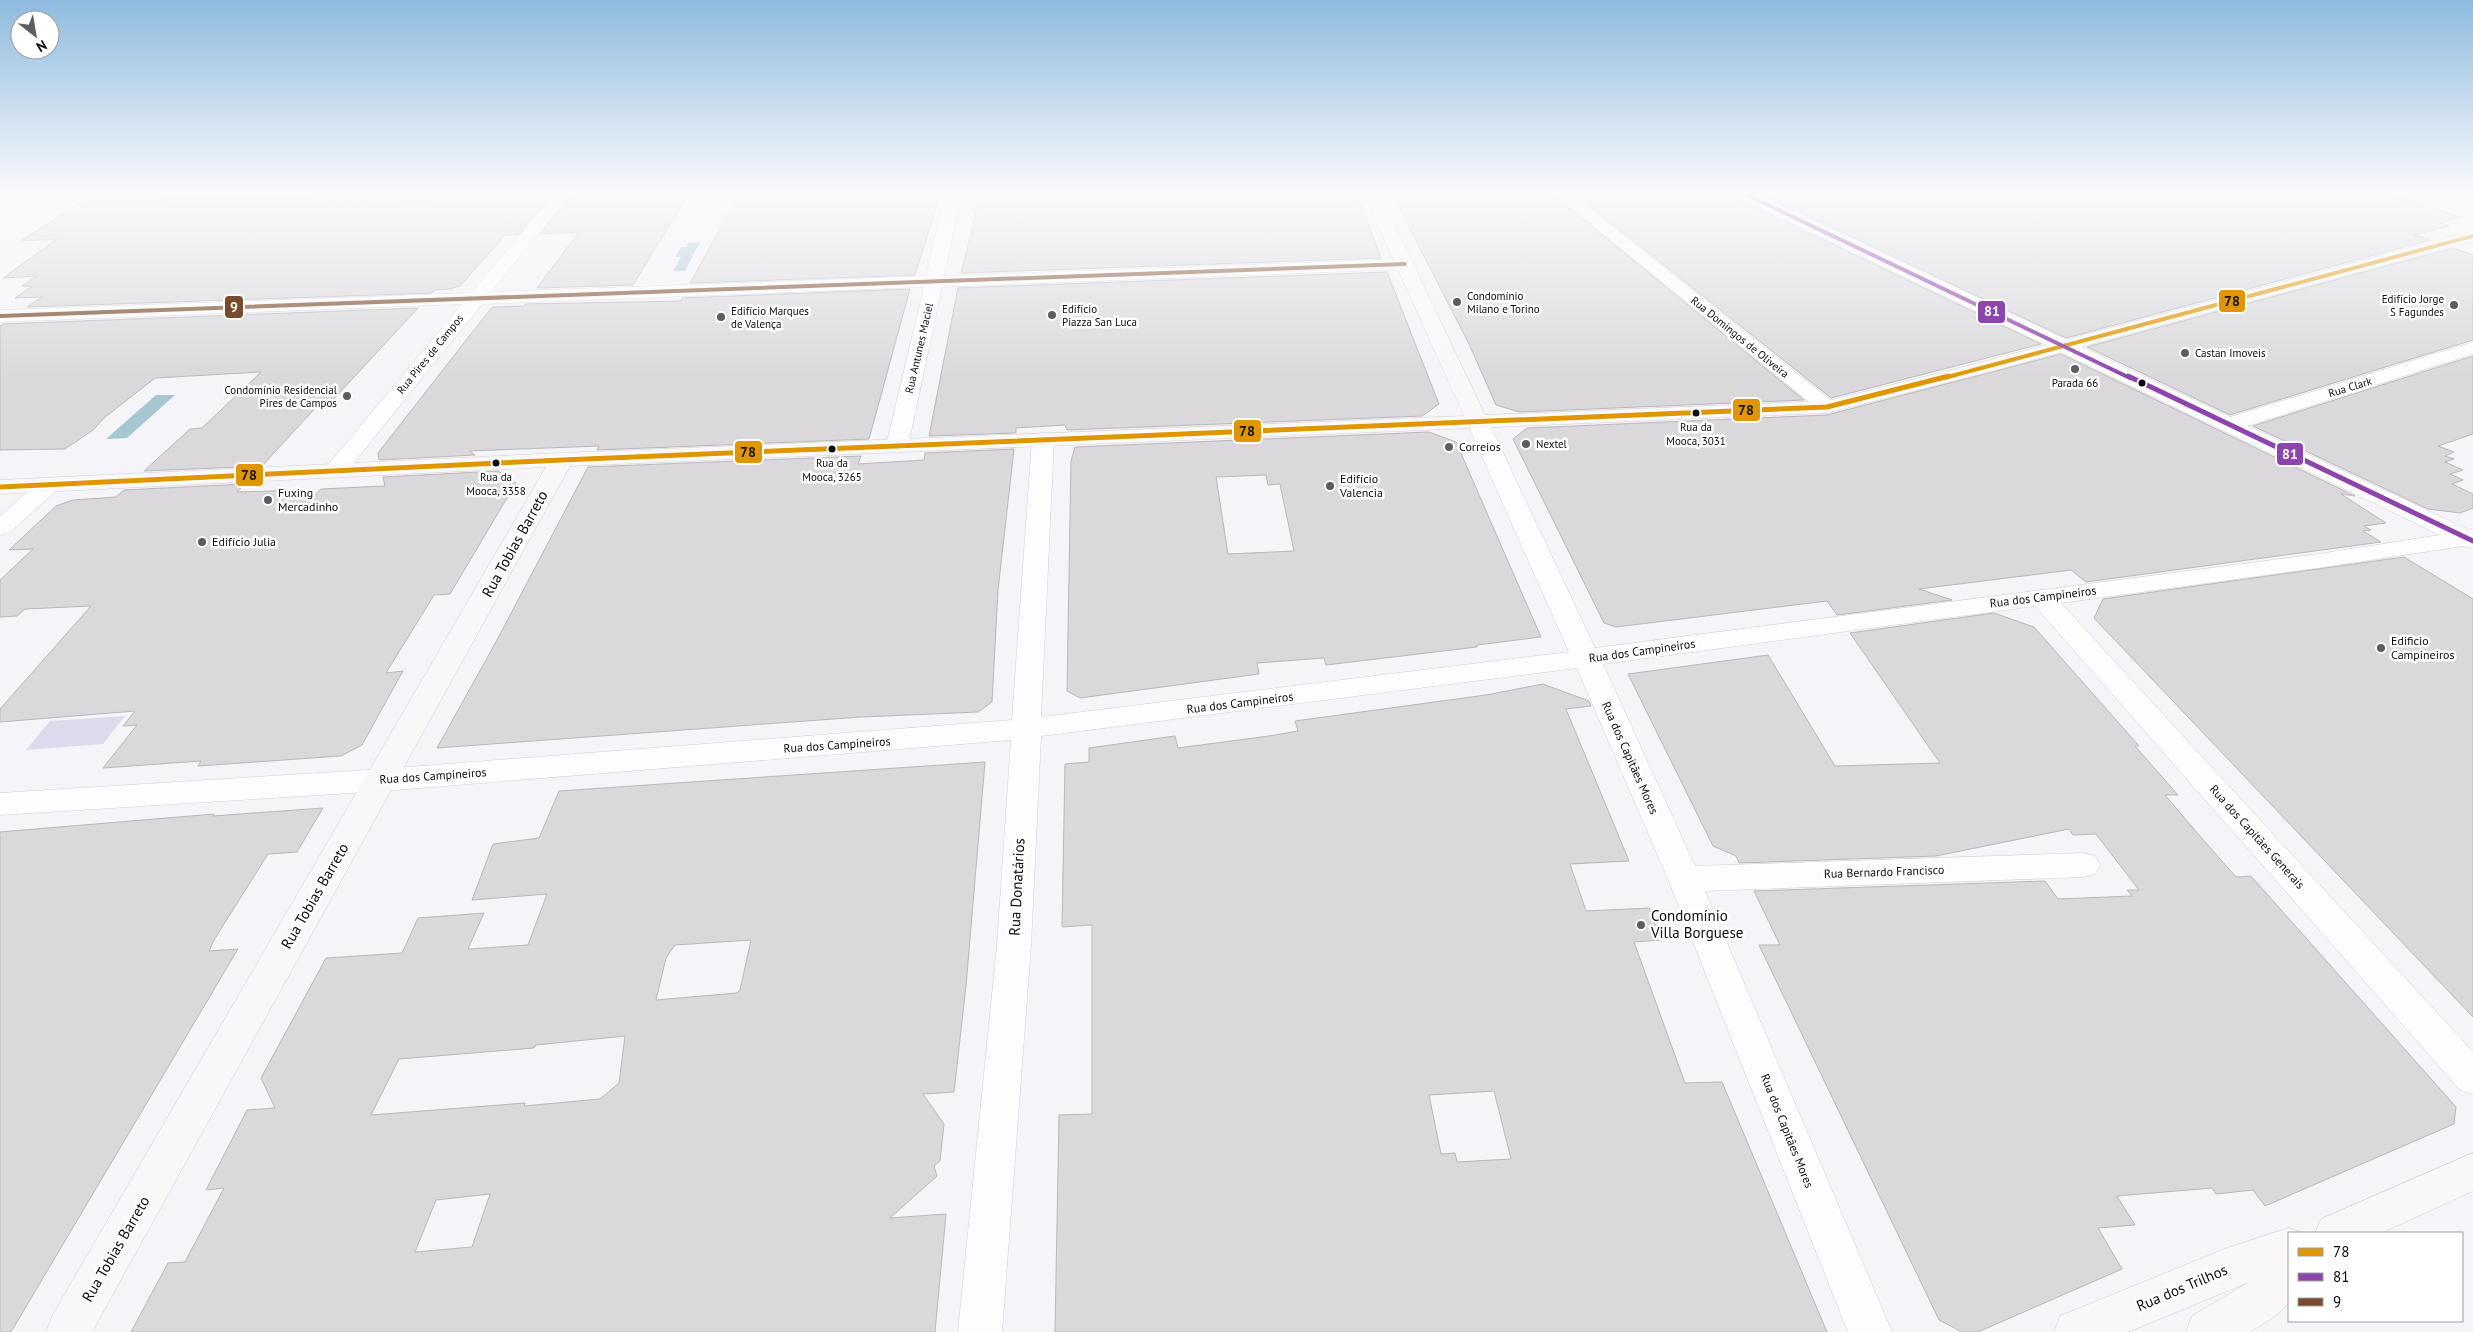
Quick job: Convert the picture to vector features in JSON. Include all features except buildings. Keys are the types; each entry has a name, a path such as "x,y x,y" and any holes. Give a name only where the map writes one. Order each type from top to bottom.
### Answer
{"main road":[{"name":"Rua dos Capitães Mores","path":"1400,254 1478,423"},
{"path":"0,487 562,460 1827,408 2405,254"},
{"name":"Rua Tobias Barreto","path":"68,1332 322,883 383,780 562,460"},
{"path":"2338,1232 2473,1171"},
{"name":"Rua dos Trilhos","path":"2076,1332 2228,1269 2288,1248"},
{"path":"2208,1332 2258,1302 2288,1276"}],"street":[{"name":"Rua Pires de Campos","path":"335,471 512,254"},
{"name":"Rua Antunes Maciel","path":"897,446 940,254"},
{"name":"Rua Domingos de Oliveira","path":"1637,254 1827,408"},
{"path":"1871,254 2471,539"},
{"path":"0,316 1405,264"},
{"name":"Rua Clark","path":"2228,425 2473,348"},
{"name":"Rua dos Capitães Mores","path":"1478,423 1586,658 1684,879 1870,1332"},
{"name":"Rua Donatários","path":"980,1332 1014,945 1043,440"},
{"path":"0,528 49,485"},
{"name":"Rua dos Campineiros","path":"0,804 383,780 1026,730 1586,658 2471,539"},
{"name":"Rua dos Capitães Generais","path":"2041,597 2473,1078"},
{"name":"Rua Bernardo Francisco","path":"1684,879 2084,865"}],"shaded area":[{"path":"125,716 103,744 26,750 50,721"}],"water":[{"path":"677,254 694,254 685,271 673,271 681,257 675,257"},
{"path":"156,395 175,395 127,438 106,439"}],"transit line":[{"name":"81","path":"1871,254 2473,541"},
{"name":"78","path":"0,487 562,460 1827,407 1978,369 2405,254"},
{"name":"9","path":"0,316 1405,264"}],"place":[{"name":"Condomínio Milano e Torino","path":"1457,302"},
{"name":"Edifício Jorge S Fagundes","path":"2454,305"},
{"name":"Edifício Piazza San Luca","path":"1052,315"},
{"name":"Edifício Marques de Valença","path":"721,317"},
{"name":"Castan Imoveis","path":"2185,353"},
{"name":"Parada 66","path":"2075,369"},
{"name":"Condomínio Residencial Pires de Campos","path":"347,396"},
{"name":"Rua da Mooca, 3031","path":"1696,413"},
{"name":"Nextel","path":"1526,444"},
{"name":"Correios","path":"1449,447"},
{"name":"Rua da Mooca, 3265","path":"832,449"},
{"name":"Rua da Mooca, 3358","path":"496,463"},
{"name":"Edifício Valencia","path":"1330,486"},
{"name":"Fuxing Mercadinho","path":"268,500"},
{"name":"Edifício Julia","path":"202,542"},
{"name":"Edificio Campineiros","path":"2381,648"},
{"name":"Condomínio Villa Borguese","path":"1641,925"}]}
